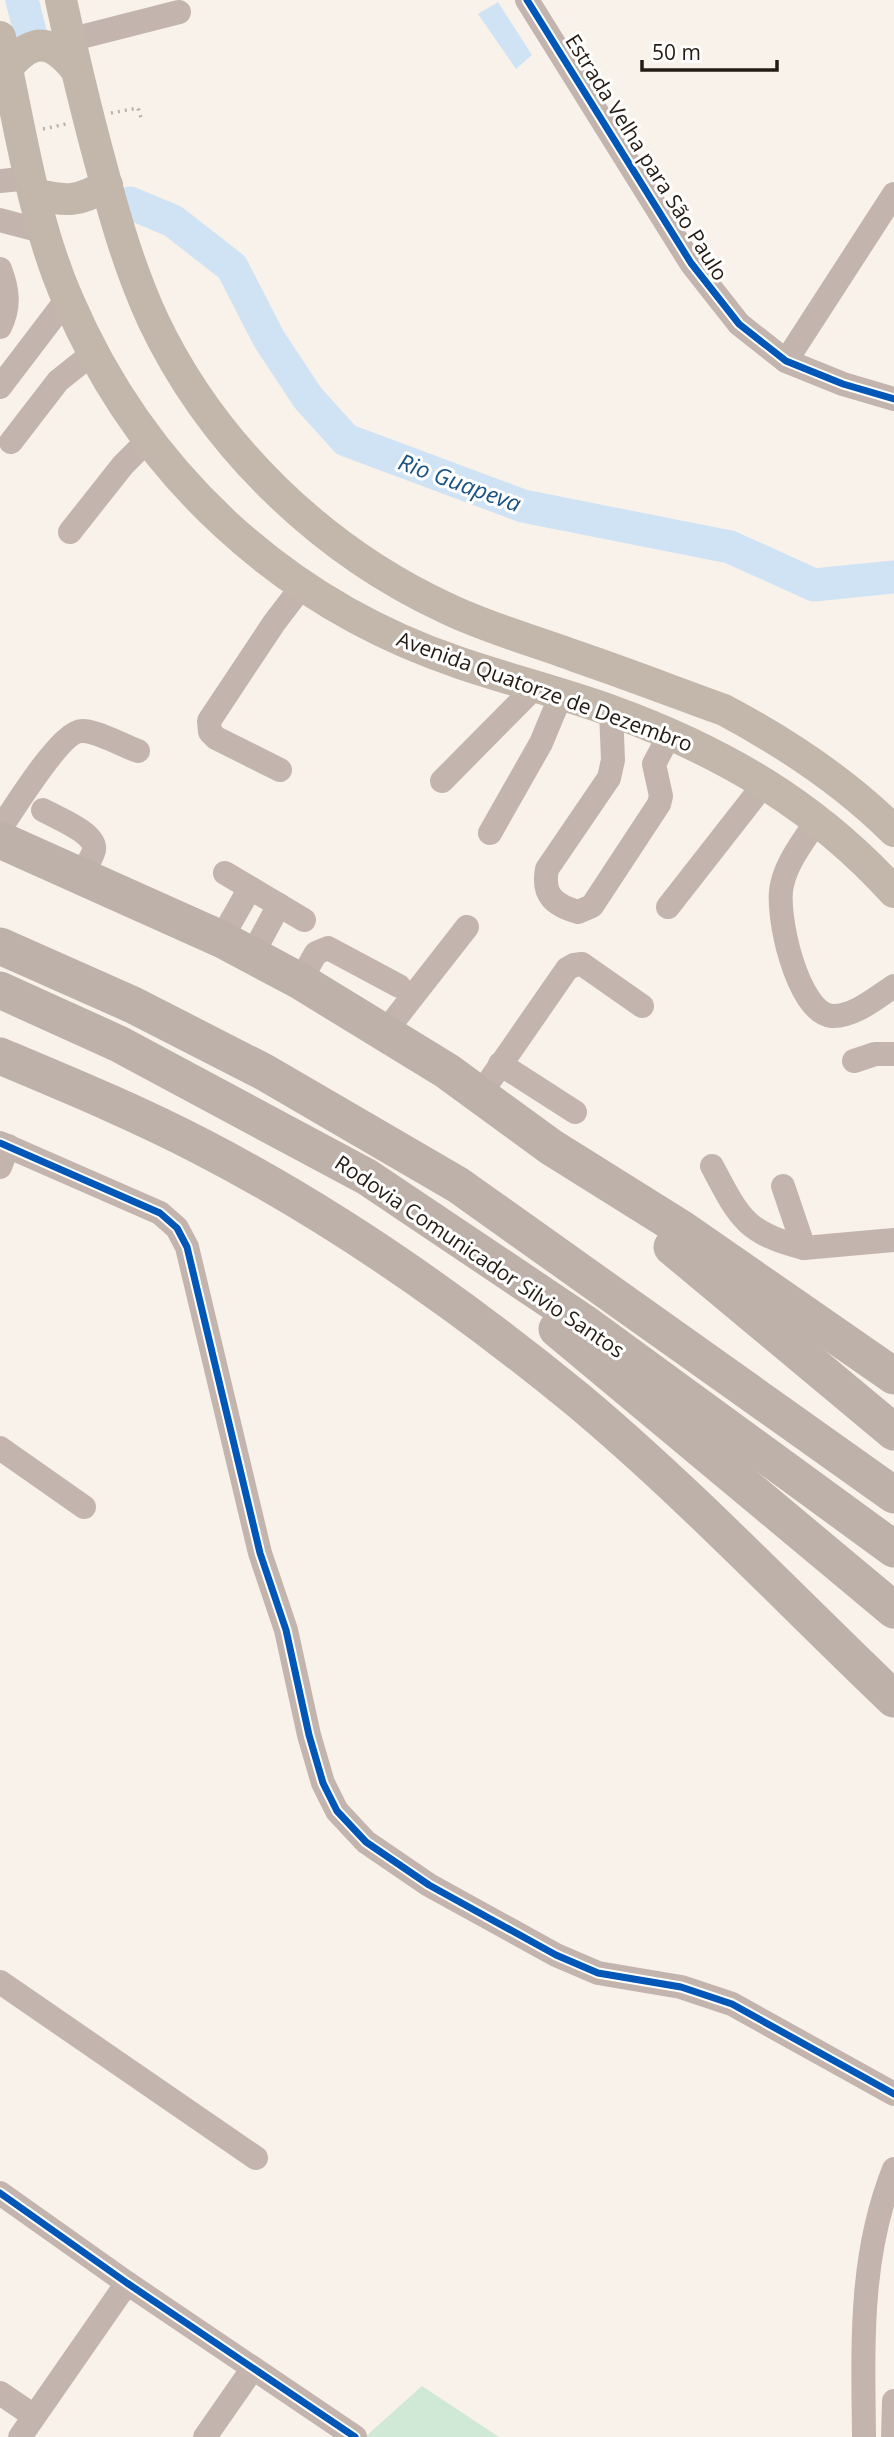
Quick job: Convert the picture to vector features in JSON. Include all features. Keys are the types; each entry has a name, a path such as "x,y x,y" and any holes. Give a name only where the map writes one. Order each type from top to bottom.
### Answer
{"highway":[{"path":"0,840 237,947 385,1032 490,1079 551,1147 894,1433"},
{"name":"Rodovia Comunicador Silvio Santos","path":"0,946 133,1005 264,1072 458,1185 894,1495"},
{"name":"Rodovia Comunicador Silvio Santos","path":"0,990 120,1044 367,1177 583,1322 894,1549"},
{"path":"0,1056 133,1113 204,1148 279,1189 349,1232 442,1296 579,1402 670,1482 894,1699"},
{"path":"551,1147 682,1229 894,1376"},
{"path":"470,1247 568,1339 894,1610"}],"main road":[{"name":"Avenida Quatorze de Dezembro","path":"61,0 72,54 131,269 154,321 183,374 211,415 275,490 358,558 446,608 493,628 724,710 790,747 842,785 894,831"},
{"name":"Avenida Quatorze de Dezembro","path":"0,37 4,71 33,186 67,299 93,353 127,411 197,498 233,534 328,602 397,639 458,663 611,711 714,753 759,779 818,819 864,859 894,891"},
{"path":"4,71 26,50 36,45 47,45 72,54"},
{"path":"33,186 58,200 74,200 91,195 107,185"},
{"path":"558,694 610,676 712,718 724,710"},
{"path":"759,779 770,763 780,762 847,810 894,855"}],"street":[{"name":"Estrada Velha para São Paulo","path":"527,0 691,263 739,324 786,361 832,380 894,399"},
{"path":"72,54 179,12"},
{"path":"0,181 33,186"},
{"path":"786,361 894,194"},
{"path":"0,220 45,232"},
{"path":"0,269 7,287 0,327"},
{"path":"0,387 67,299"},
{"path":"10,442 58,381 93,353"},
{"path":"70,532 123,465 148,440"},
{"path":"280,770 216,738 210,732 209,721 303,585"},
{"path":"442,781 558,694"},
{"path":"490,832 541,743 558,694"},
{"path":"611,711 613,760 609,778 552,861 545,878 544,886 554,901 571,910 578,912 592,906 653,814 661,796 654,764 670,734"},
{"path":"0,829 29,786 73,732 84,730 138,751"},
{"path":"668,906 759,779"},
{"path":"43,810 86,834 93,841 94,849 81,875"},
{"path":"818,819 790,863 779,898 781,917 801,988 819,1011 831,1016 859,1009 894,986"},
{"path":"225,873 304,920"},
{"path":"237,947 250,888"},
{"path":"237,947 279,905"},
{"path":"385,1032 467,927"},
{"path":"300,981 316,953 328,948 399,986"},
{"path":"575,1112 490,1079 567,969 574,965 582,964 642,1006"},
{"path":"854,1061 875,1054 894,1054"},
{"path":"3,1152 66,1173 160,1213 177,1228 187,1247 260,1553 286,1630 309,1735 323,1783 337,1811 366,1842 429,1885 556,1955 598,1973 681,1987 732,2004 894,2095"},
{"path":"712,1166 737,1213 771,1239 804,1248 894,1240"},
{"path":"783,1186 804,1248"},
{"path":"0,1448 84,1507"},
{"path":"0,1982 256,2158"},
{"path":"864,2437 863,2328 868,2261 894,2169"},
{"path":"0,2193 127,2283 355,2437"},
{"path":"20,2437 127,2283"},
{"path":"205,2437 253,2368"},
{"path":"0,2393 34,2416"},
{"path":"893,2437 894,2401"}],"path":[{"path":"109,114 138,108 142,121"},
{"path":"20,126 68,124"}],"green space":[{"path":"422,2386 499,2437 365,2437"}],"water":[{"path":"498,2 532,55 516,69 478,14"}],"waterway":[{"name":"Rio Guapeva","path":"22,0 30,32"},
{"name":"Rio Guapeva","path":"130,203 173,221 232,267 269,339 308,398 346,440 523,506 730,547 814,585 894,577"}],"cycle path":[{"path":"527,0 691,263 739,324 786,361 843,384 894,399"},
{"path":"0,1143 160,1213 177,1228 187,1247 260,1553 286,1630 309,1735 323,1783 337,1811 366,1842 429,1885 556,1955 598,1973 681,1987 732,2004 894,2094"},
{"path":"0,2193 127,2283 355,2437"}]}
